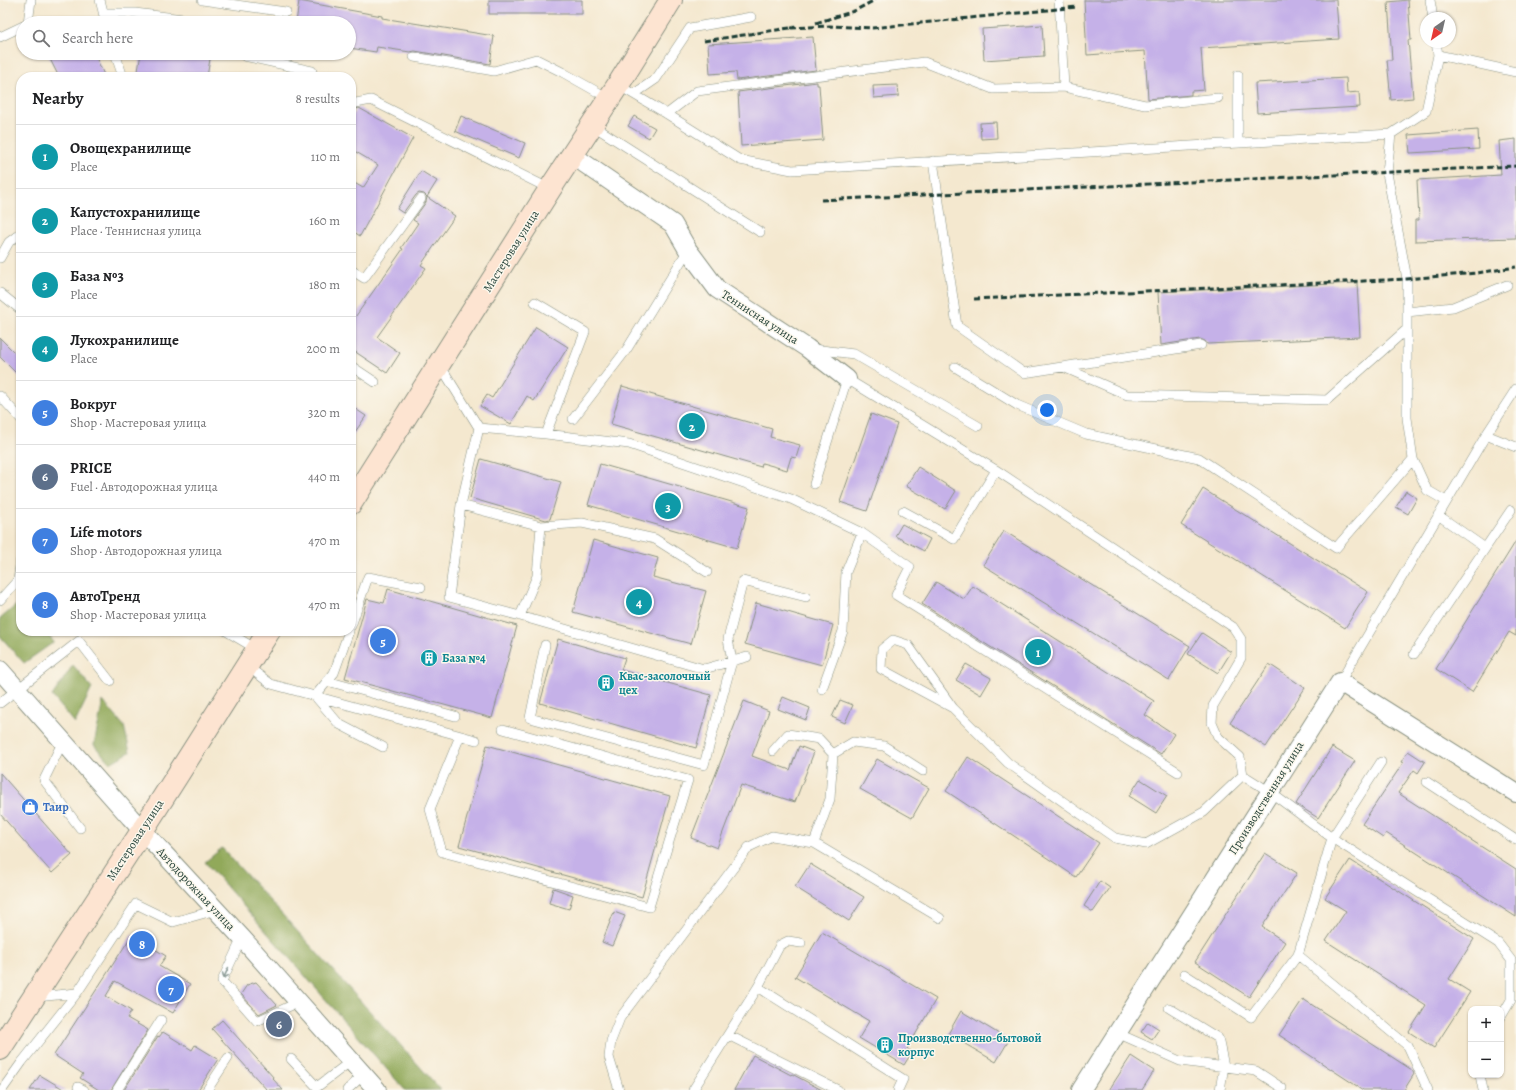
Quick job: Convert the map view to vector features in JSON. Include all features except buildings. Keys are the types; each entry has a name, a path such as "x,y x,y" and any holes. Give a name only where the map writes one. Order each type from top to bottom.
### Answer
{"main road":[{"name":"Мастеровая улица","path":"356,495 572,155 592,125 621,93 671,0"},
{"name":"Мастеровая улица","path":"0,1049 267,636"}],"street":[{"name":"Теннисная улица","path":"572,155 673,224 688,250 717,289 807,348 847,379"},
{"name":"Автодорожная улица","path":"0,670 142,831 242,938 376,1090"},
{"name":"Производственная улица","path":"1081,1090 1340,682"},
{"path":"1340,682 1516,792"}],"lane":[{"path":"29,16 31,0"},
{"path":"100,0 104,16"},
{"path":"202,0 286,12"},
{"path":"1059,0 1064,87"},
{"path":"1430,0 1432,12"},
{"path":"103,13 135,13 159,16"},
{"path":"621,93 656,79 690,28 751,17"},
{"path":"0,37 16,29"},
{"path":"414,57 494,71 536,59 562,72 621,93 667,114 740,160 792,170 1391,134 1426,111 1438,55 1437,48"},
{"path":"1438,55 1516,72"},
{"path":"118,60 122,72"},
{"path":"262,60 312,71"},
{"path":"667,114 697,91 924,62 993,89 1064,87 1145,105 1218,98"},
{"path":"1238,75 1238,143"},
{"path":"356,103 371,100 550,189"},
{"path":"592,125 760,232"},
{"path":"1391,134 1387,173 1407,279 1407,418 1413,459 1427,490 1446,501"},
{"path":"933,161 957,326 1024,373 1201,345"},
{"path":"356,273 364,278 421,198"},
{"path":"0,258 9,242 16,237"},
{"path":"573,419 626,349 688,250"},
{"path":"1407,312 1453,307 1507,285"},
{"path":"0,293 16,306"},
{"path":"535,302 585,332 546,434"},
{"path":"1062,367 1127,395 1327,400 1407,329"},
{"path":"807,348 854,354 978,426"},
{"path":"439,364 479,428 461,505 449,597 704,669 747,657"},
{"path":"955,367 1017,405 1086,434 1199,458 1336,548 1413,459"},
{"path":"356,369 375,382"},
{"path":"814,484 847,379 996,470 1233,627 1241,639 1241,658 1213,706 1212,723 1218,737 1240,757 1243,775 1270,792 1332,838 1498,943 1513,961 1513,986 1511,1000 1504,1012"},
{"path":"1340,682 1446,501 1516,389"},
{"path":"0,396 16,414"},
{"path":"479,428 629,444 791,499 862,533 910,566 896,595 1178,772"},
{"path":"1486,435 1516,447"},
{"path":"904,511 954,539 996,470"},
{"path":"461,505 541,526 582,523 655,539 707,572"},
{"path":"1414,654 1511,510"},
{"path":"1438,515 1485,548"},
{"path":"520,616 537,576 541,526"},
{"path":"822,689 844,631 846,572 862,533"},
{"path":"356,612 368,577 421,587"},
{"path":"545,646 530,718 704,765 732,661 728,639 743,581 806,597"},
{"path":"0,600 16,582"},
{"path":"231,636 252,658 271,684 476,740"},
{"path":"315,696 334,673 347,636"},
{"path":"0,703 79,640 110,680"},
{"path":"953,708 881,669 882,649 893,640 908,645 953,708 1008,763 1115,838 1146,844 1204,812 1243,775"},
{"path":"327,681 455,716"},
{"path":"315,696 339,724 383,746"},
{"path":"460,736 430,809 442,852 649,907 688,780 503,729"},
{"path":"773,751 788,734 818,739 833,754 830,799 814,843"},
{"path":"63,741 44,780 80,828"},
{"path":"833,754 853,742 884,746 923,771"},
{"path":"1184,974 1251,1017 1298,955 1332,838 1381,762"},
{"path":"1427,782 1516,840"},
{"path":"619,1090 609,1057 610,1041 620,1018 749,847 772,836 814,843 940,918"},
{"path":"2,1090 22,1062 77,993 136,904 173,922 216,910"},
{"path":"242,938 222,981 257,1021 299,1002"},
{"path":"693,1090 758,986 780,945 788,941 801,943"},
{"path":"1298,955 1408,1046 1428,1090"},
{"path":"758,986 903,1079 898,1090"},
{"path":"34,997 77,993"},
{"path":"1169,1008 1218,1038 1224,1066 1220,1090"},
{"path":"117,1090 161,1020"},
{"path":"1118,1033 1180,1061 1256,1071 1282,1088"},
{"path":"728,1035 838,1090"},
{"path":"207,1090 228,1058"},
{"path":"291,1059 318,1087 351,1061"},
{"path":"347,1090 363,1075"},
{"path":"1481,1078 1484,1090"}],"green space":[{"path":"16,605 16,636 49,636 54,642 24,663 0,636 0,619"},
{"path":"73,665 92,688 75,723 52,696"},
{"path":"103,701 124,726 130,752 110,763 94,745"},
{"path":"222,848 441,1090 405,1090 205,862"}],"railway":[{"path":"816,23 854,11 875,0"},
{"path":"791,28 830,26 872,28 1077,7"},
{"path":"704,41 796,27"},
{"path":"821,200 1516,166"},
{"path":"974,299 1407,279 1477,273 1516,267"}],"place":[{"name":"Капустохранилище","path":"692,426"},
{"name":"База №3","path":"668,506"},
{"name":"Лукохранилище","path":"639,602"},
{"name":"Вокруг","path":"383,641"},
{"name":"Овощехранилище","path":"1038,652"},
{"name":"База №4","path":"429,658"},
{"name":"Квас-засолочный цех","path":"606,683"},
{"name":"Таир","path":"30,807"},
{"name":"АвтоТренд","path":"142,944"},
{"name":"Life motors","path":"171,989"},
{"name":"PRICE","path":"279,1024"},
{"name":"Производственно-бытовой корпус","path":"885,1045"}]}
